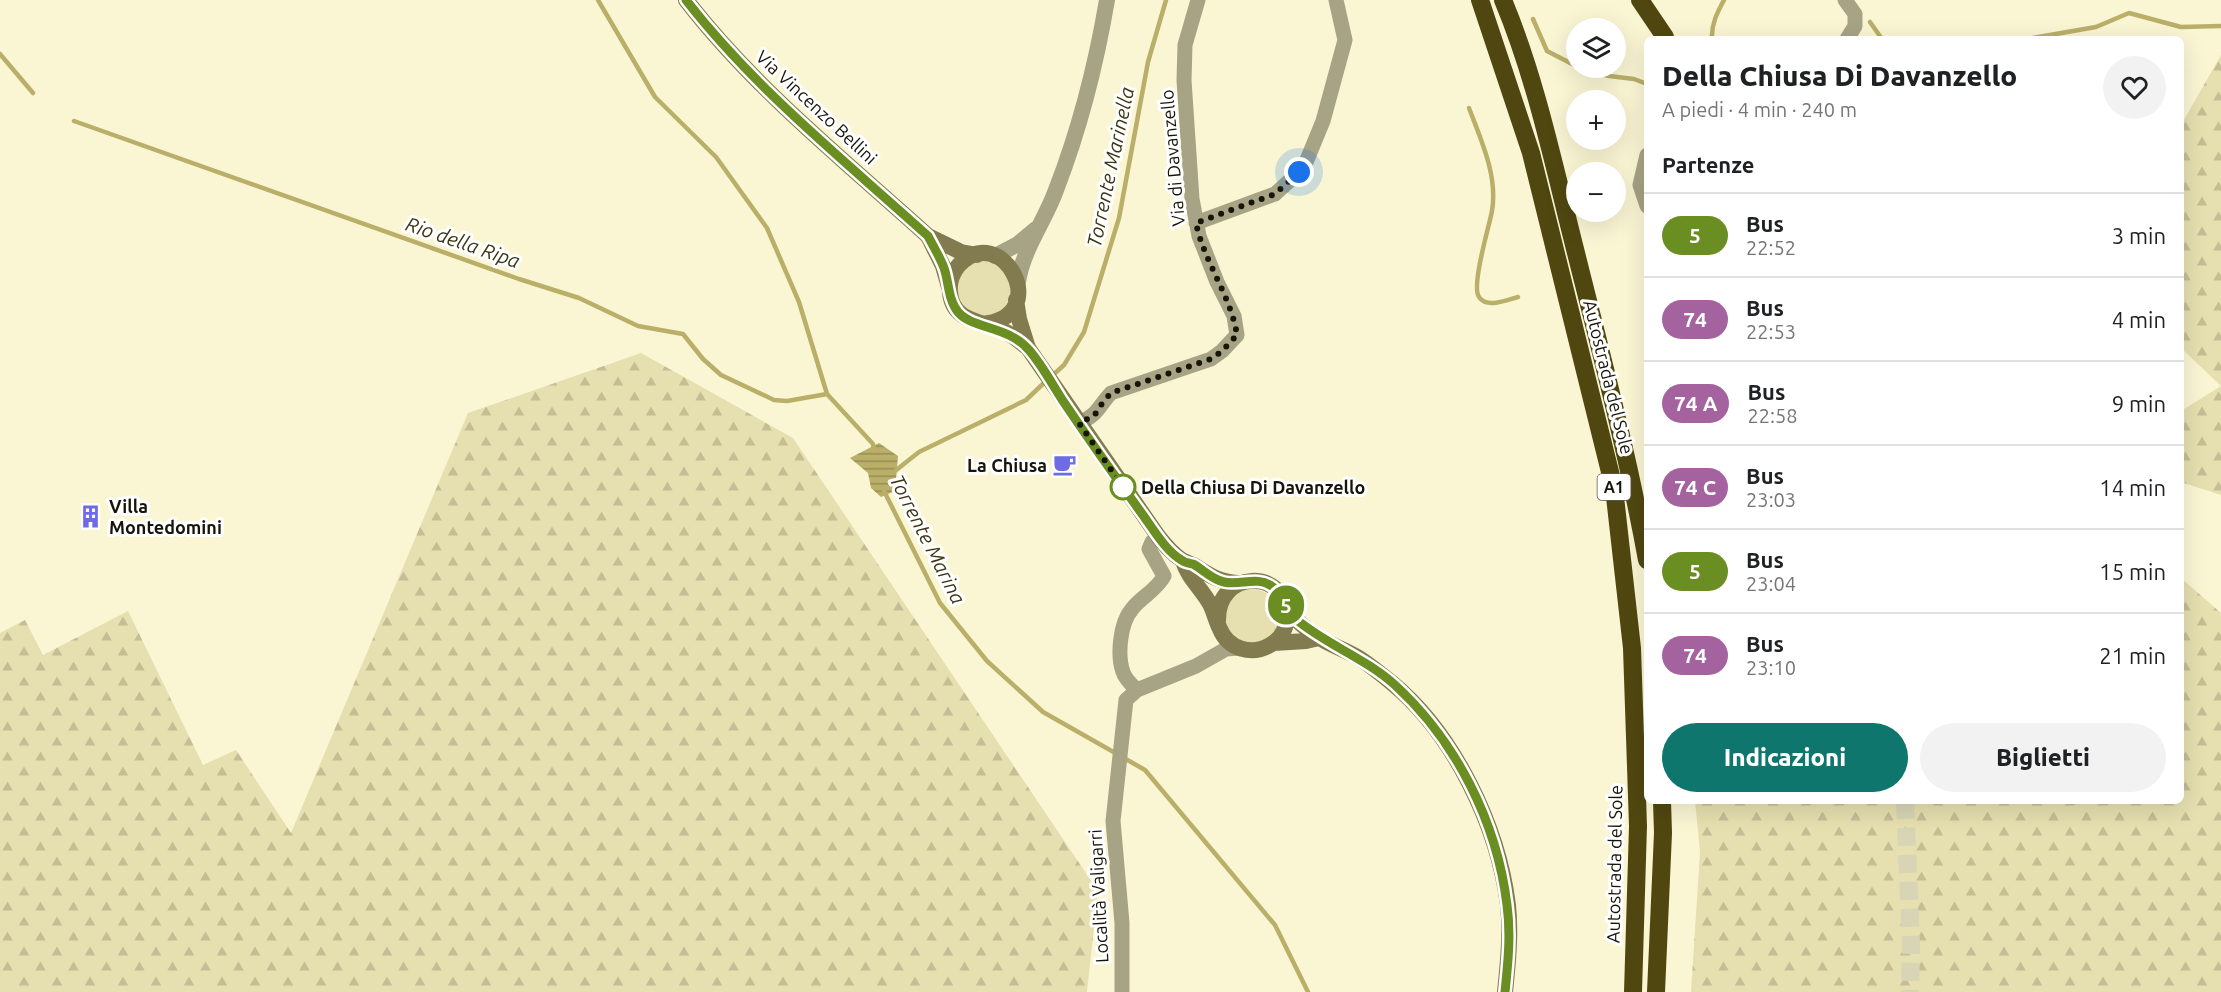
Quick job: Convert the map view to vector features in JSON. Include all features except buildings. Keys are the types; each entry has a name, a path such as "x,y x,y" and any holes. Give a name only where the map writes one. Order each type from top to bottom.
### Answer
{"highway":[{"name":"Autostrada del Sole","path":"1480,0 1531,153 1614,488 1632,648 1638,826 1633,992"},
{"name":"Autostrada del Sole","path":"1503,0 1515,30 1552,156 1633,480 1644,543"},
{"path":"1640,0 1664,36"},
{"path":"1656,992 1663,833 1662,804"}],"main road":[{"name":"Via Vincenzo Bellini","path":"686,0 735,58 763,86 928,236 961,252 977,255"},
{"name":"Via Vincenzo Bellini","path":"928,236 944,266 949,287"},
{"path":"1032,354 1006,332 965,318 958,312 950,296 949,287 955,270 969,258 977,255 995,256 1010,266 1018,282 1019,320 1032,354 1169,550 1213,579 1238,583 1256,580 1273,587 1284,601 1287,610 1285,628 1274,643"},
{"path":"981,324 999,320 1007,315 1017,300"},
{"path":"1183,561 1186,571 1209,603 1225,638 1240,648 1258,650 1274,643 1319,638"},
{"path":"1219,625 1217,612 1224,595 1238,583"},
{"path":"1287,610 1319,638 1360,658 1395,685 1417,707 1443,740 1468,780 1502,869 1508,906 1509,938 1505,992"}],"street":[{"path":"1018,282 1020,267 1057,188 1077,129 1098,56 1107,0"},
{"name":"Via di Davanzello","path":"1079,423 1094,416 1111,393 1211,359 1237,335 1234,316 1207,259 1196,223 1189,169 1184,80 1185,45 1198,0"},
{"path":"1196,223 1275,194 1299,172 1307,160 1323,121 1345,40 1336,0"},
{"path":"1845,0 1856,14 1855,26 1849,36"},
{"path":"1644,168 1640,185 1644,197"},
{"path":"995,256 1018,244 1039,227"},
{"path":"1158,536 1149,549 1164,576 1127,617 1123,629 1120,658 1123,675 1137,690 1196,666 1226,649 1240,648"},
{"path":"1210,657 1219,625"},
{"name":"Località Valigarri","path":"1122,992 1122,922 1113,821 1114,798 1124,709 1126,700 1137,690"}],"green space":[{"path":"2221,55 2221,386 2184,351 2184,120"},
{"path":"977,255 1015,274 1007,315 965,318 951,278"},
{"path":"641,353 793,438 1098,891 1087,992 0,992 0,633 25,620 43,655 128,611 203,765 236,750 291,833 468,413"},
{"path":"2221,386 2221,495 2184,483 2184,409"},
{"path":"2184,581 2221,613 2221,992 1691,992 1700,852 1695,804 2184,804"},
{"path":"1252,589 1262,591 1271,597 1277,606 1279,616 1277,626 1271,635 1262,641 1252,643 1242,641 1233,635 1227,626 1225,616 1227,606 1233,597 1242,591"}],"shaded area":[{"path":"879,443 898,456 895,491 881,497 871,488 868,473 850,458"}],"waterway":[{"name":"Torrente Marina","path":"598,0 655,97 716,157 767,228 799,302 827,394 873,444 874,451"},
{"name":"Torrente Marinella","path":"1053,375 1064,365 1084,332 1119,218 1148,62 1166,0"},
{"path":"1712,36 1717,14 1724,0"},
{"path":"2044,36 2096,27 2129,13 2181,27 2221,26"},
{"path":"1533,19 1547,51 1566,61"},
{"path":"1870,22 1880,36"},
{"name":"Rio della Ripa","path":"0,54 33,93"},
{"path":"1626,78 1644,83"},
{"path":"1469,108 1483,145 1493,185 1492,211 1479,269 1477,291 1483,301 1492,303 1518,297"},
{"name":"Rio della Ripa","path":"74,121 519,279 579,298 638,326 683,334 703,359 721,375 774,400 787,401 827,394"},
{"name":"Torrente Marinella","path":"895,471 919,452 1026,400 1046,381"},
{"name":"Torrente Marina","path":"884,491 940,603 987,661 1043,712 1117,754"},
{"name":"Torrente Marina","path":"1124,758 1145,770 1275,925 1308,992"}],"tunnel":[{"path":"1905,804 1911,944 1910,992"}],"bus line":[{"name":"5","path":"686,0 735,58 763,86 928,236 944,266 950,296 958,312 973,322 1006,332 1028,348 1120,484 1169,550 1213,579 1238,583 1256,580 1273,587 1280,593 1287,610 1296,620 1319,638 1360,658 1395,685 1417,707 1443,740 1468,780 1481,808 1502,869 1508,906 1509,938 1505,992"}],"place":[{"name":"La Chiusa","path":"1065,465"},
{"name":"Della Chiusa Di Davanzello","path":"1123,487"},
{"name":"Villa Montedomini","path":"91,516"}],"route":[{"path":"1123,487 1079,423 1094,416 1111,393 1211,359 1237,335 1234,316 1207,259 1196,223 1275,194 1299,172"}]}
